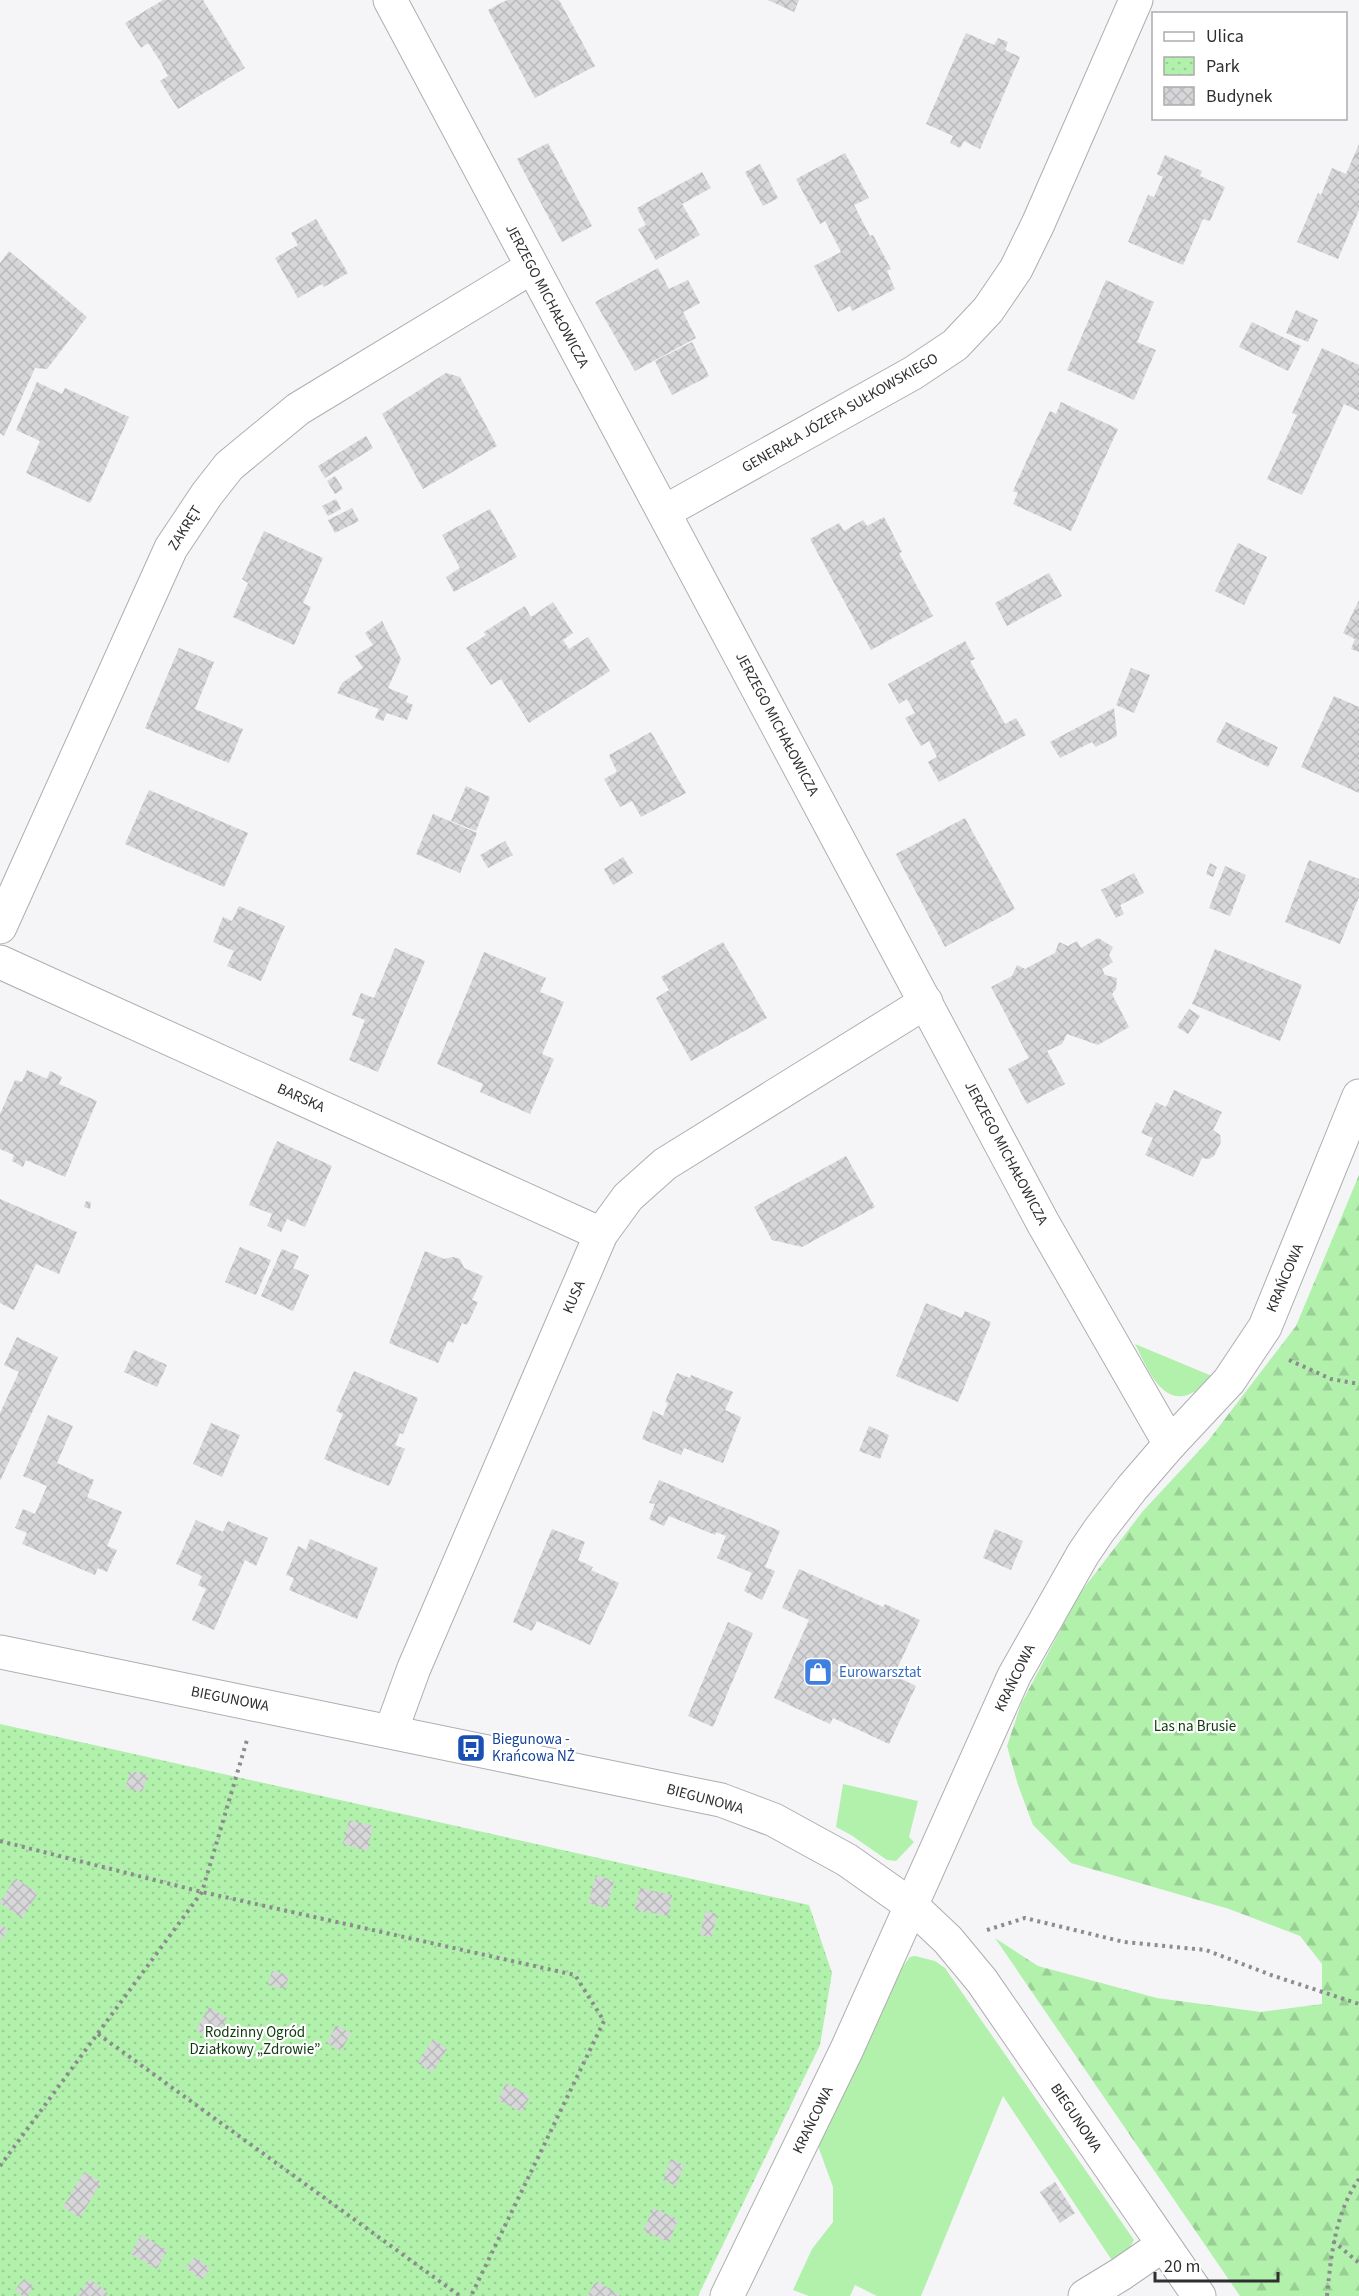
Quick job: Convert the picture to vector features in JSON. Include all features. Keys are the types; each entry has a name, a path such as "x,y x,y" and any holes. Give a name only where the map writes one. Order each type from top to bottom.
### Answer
{"street":[{"name":"JERZEGO MICHAŁOWICZA","path":"390,0 1042,1223 1170,1444"},
{"name":"GENERAŁA JÓZEFA SUŁKOWSKIEGO","path":"664,512 913,373 955,345 988,310 1016,269 1038,224 1136,0"},
{"name":"ZAKRĘT","path":"0,927 171,548 229,466 298,408 532,267"},
{"name":"BARSKA","path":"0,962 602,1234"},
{"name":"KUSA","path":"391,1731 414,1668 602,1234 628,1197 665,1164 926,1002"},
{"name":"KRAŃCOWA","path":"728,2296 847,2049 1009,1686 1083,1554 1100,1529 1170,1444 1229,1381 1265,1327 1359,1096"},
{"name":"BIEGUNOWA","path":"0,1652 721,1800 800,1833 860,1868 912,1906 948,1940 982,1981 1199,2296"},
{"path":"1085,2296 1163,2245"}],"path":[{"path":"1254,1343 1331,1379 1359,1384"},
{"path":"0,2166 202,1892 237,1775"},
{"path":"0,1841 202,1892 575,1975 604,2021 471,2296"},
{"path":"948,1940 1025,1918 1124,1942 1206,1950 1271,1975 1359,2004"},
{"path":"98,2034 460,2296"},
{"path":"1327,2296 1333,2241 1349,2192 1359,2179"},
{"path":"1333,2241 1359,2263"}],"green space":[{"name":"Las na Brusie","path":"1359,1175 1359,2296 1240,2296 995,1938 1038,1966 1157,1998 1261,2012 1322,2004 1322,1964 1300,1936 1229,1909 1071,1863 1033,1825 1007,1746 1021,1704 1080,1593 1143,1511 1208,1441 1296,1326"},
{"path":"1135,1344 1212,1376 1199,1389 1190,1394 1180,1396 1171,1394 1155,1381"},
{"name":"Rodzinny Ogród Działkowy „Zdrowie”","path":"0,1724 809,1905 832,1973 820,2045 698,2296 0,2296"},
{"path":"843,1784 918,1801 909,1837 914,1842 896,1861 887,1860 836,1827"},
{"path":"910,1957 935,1961 945,1968 1134,2240 1123,2260 1115,2265 1003,2096 921,2296 877,2296 855,2285 850,2296 809,2296 793,2290 812,2249 833,2222 833,2187 818,2146 901,1969"}],"building":[{"path":"163,0 203,0 245,68 178,109 160,81 168,76 160,61 148,43 141,48 125,23"},
{"path":"507,0 559,0 595,66 535,98 488,10"},
{"path":"768,0 799,0 794,12"},
{"path":"966,33 994,45 998,38 1008,42 1005,50 1020,57 980,149 964,141 960,148 950,143 953,136 926,124"},
{"path":"548,143 592,226 562,242 517,159"},
{"path":"1359,144 1359,210 1338,259 1297,242 1318,193 1321,195 1332,168 1346,174"},
{"path":"845,153 869,198 854,205 891,269 887,271 895,289 852,311 850,306 838,312 814,266 841,252 825,221 820,224 796,179"},
{"path":"1165,155 1202,171 1200,176 1225,187 1210,221 1203,219 1183,265 1128,242 1148,195 1154,197 1163,177 1157,174"},
{"path":"760,164 778,198 763,206 745,172"},
{"path":"702,172 711,188 682,204 700,235 656,260 638,229 646,225 637,208"},
{"path":"316,219 348,273 298,298 275,258 298,245 291,233"},
{"path":"9,251 87,317 47,369 35,368 4,436 0,433 0,263"},
{"path":"658,268 669,289 688,280 700,303 683,312 696,338 635,371 595,302"},
{"path":"1106,280 1154,302 1137,342 1156,350 1134,400 1067,370"},
{"path":"1296,310 1318,320 1308,342 1286,333"},
{"path":"1252,322 1301,346 1288,371 1239,347"},
{"path":"692,342 709,376 672,395 655,361"},
{"path":"1322,348 1359,365 1359,411 1344,404 1302,495 1267,479 1297,415 1292,413"},
{"path":"446,373 460,377 497,446 423,489 382,414"},
{"path":"37,382 62,394 65,388 129,417 90,503 26,473 40,441 16,430"},
{"path":"1061,402 1118,429 1071,531 1013,504 1018,493 1013,491 1031,451 1050,411 1056,414"},
{"path":"366,436 373,448 325,478 318,466"},
{"path":"335,476 343,489 335,494 327,481"},
{"path":"336,499 341,509 328,516 322,506"},
{"path":"352,508 359,521 335,533 328,520"},
{"path":"490,509 517,557 454,592 446,577 460,568 442,535"},
{"path":"884,517 902,552 899,553 933,616 871,650 810,539 839,523 844,531 863,520 867,526"},
{"path":"264,531 323,558 303,603 311,607 294,645 233,617 248,583 242,579"},
{"path":"1238,543 1267,557 1244,605 1215,591"},
{"path":"1049,573 1062,596 1007,626 995,603"},
{"path":"1359,600 1359,652 1351,649 1355,639 1343,633"},
{"path":"553,602 573,633 563,640 569,649 588,637 610,671 529,723 501,679 491,685 466,648 486,635 484,632 525,606 531,617"},
{"path":"382,621 401,659 388,688 408,696 406,702 413,705 407,720 387,713 383,721 375,718 379,709 337,693 342,683 363,668 355,656 373,645 365,633"},
{"path":"965,641 975,659 970,661 1005,724 1016,718 1026,735 939,782 928,762 937,757 929,741 921,746 905,718 915,713 907,699 899,704 888,684"},
{"path":"179,648 214,662 195,709 243,729 229,763 145,728"},
{"path":"1131,668 1150,675 1134,713 1116,705"},
{"path":"1334,696 1359,707 1359,793 1301,767"},
{"path":"1114,708 1117,736 1096,747 1092,742 1060,758 1050,742"},
{"path":"1226,722 1278,747 1268,767 1216,742"},
{"path":"651,732 686,793 641,817 632,801 620,807 604,779 617,772 609,755"},
{"path":"466,786 490,797 476,831 451,821"},
{"path":"149,790 248,833 224,887 125,844"},
{"path":"433,814 477,833 460,873 416,854"},
{"path":"965,818 1015,909 945,947 896,854"},
{"path":"505,841 513,855 488,868 480,855"},
{"path":"623,857 633,873 613,885 604,869"},
{"path":"1309,860 1359,879 1359,897 1340,944 1285,922"},
{"path":"1210,863 1217,867 1213,877 1206,874"},
{"path":"1225,866 1246,875 1230,916 1209,908"},
{"path":"1134,873 1144,893 1120,905 1124,914 1116,918 1101,890"},
{"path":"239,906 285,926 261,981 227,966 234,951 213,942 223,917 232,921"},
{"path":"1098,938 1113,947 1109,955 1113,962 1102,969 1105,975 1117,978 1116,989 1112,994 1129,1027 1098,1045 1067,1034 1062,1044 1047,1051 1065,1084 1027,1104 1008,1069 1029,1058 991,987 1012,976 1017,965 1025,969 1055,953 1059,942 1068,946 1077,941 1081,948"},
{"path":"723,942 767,1018 691,1061 656,998 669,990 661,977"},
{"path":"395,948 425,961 378,1072 349,1060 365,1020 352,1015 361,993 374,998"},
{"path":"1215,949 1302,985 1280,1041 1192,1004"},
{"path":"484,952 546,978 540,992 564,1002 542,1054 554,1059 530,1114 480,1092 483,1084 437,1064"},
{"path":"1189,1009 1200,1016 1188,1034 1177,1027"},
{"path":"27,1070 47,1079 50,1071 62,1077 59,1084 97,1101 65,1177 26,1160 23,1167 12,1161 14,1155 0,1149 0,1114 15,1080 22,1082"},
{"path":"1174,1090 1222,1112 1213,1130 1220,1135 1221,1142 1214,1156 1209,1159 1202,1158 1193,1177 1145,1155 1153,1138 1141,1133 1156,1102 1166,1107"},
{"path":"277,1141 332,1166 305,1227 287,1219 281,1232 267,1226 272,1214 249,1205"},
{"path":"846,1156 875,1207 802,1247 772,1240 754,1207"},
{"path":"0,1199 77,1232 59,1274 36,1264 14,1310 0,1303"},
{"path":"86,1201 91,1202 90,1209 84,1207"},
{"path":"240,1247 271,1260 256,1295 225,1282"},
{"path":"282,1249 299,1256 293,1268 309,1275 293,1311 261,1296"},
{"path":"425,1251 444,1259 453,1257 460,1259 464,1268 483,1276 472,1300 478,1302 467,1325 462,1323 453,1343 448,1341 438,1363 389,1343"},
{"path":"926,1303 962,1318 965,1311 991,1322 958,1402 896,1376"},
{"path":"17,1337 58,1357 0,1481 0,1413 19,1372 4,1365"},
{"path":"134,1350 167,1365 157,1387 124,1372"},
{"path":"354,1371 418,1398 403,1434 400,1433 395,1445 405,1449 389,1486 324,1459 343,1414 336,1411"},
{"path":"677,1373 690,1378 691,1375 733,1392 725,1410 741,1417 723,1463 684,1448 681,1455 642,1439 653,1411 663,1416 668,1403 665,1402"},
{"path":"48,1415 73,1426 57,1463 94,1480 87,1497 122,1512 107,1546 117,1550 107,1572 98,1568 95,1575 22,1544 27,1533 15,1528 23,1509 35,1514 47,1486 23,1476"},
{"path":"211,1423 240,1435 222,1477 193,1464"},
{"path":"869,1426 889,1435 880,1459 859,1451"},
{"path":"659,1480 780,1531 765,1567 775,1571 762,1600 744,1591 752,1573 717,1558 726,1536 716,1532 715,1535 669,1516 664,1526 649,1519 655,1504 649,1503"},
{"path":"196,1520 223,1532 228,1521 268,1538 256,1566 245,1560 214,1630 192,1620 206,1589 198,1585 202,1576 176,1564"},
{"path":"552,1529 585,1542 578,1560 593,1567 591,1570 619,1583 590,1645 537,1621 532,1631 513,1622"},
{"path":"995,1529 1023,1541 1011,1570 983,1558"},
{"path":"310,1539 378,1568 357,1619 289,1590 294,1578 286,1575 298,1546 306,1550"},
{"path":"799,1569 883,1607 885,1604 920,1620 894,1675 916,1686 889,1744 833,1718 830,1724 774,1698 809,1620 782,1608"},
{"path":"728,1622 753,1633 713,1727 688,1716"},
{"path":"131,1771 148,1775 142,1792 125,1788"},
{"path":"349,1820 373,1826 367,1851 343,1844"},
{"path":"596,1875 614,1881 607,1908 588,1903"},
{"path":"15,1878 38,1893 22,1918 0,1903"},
{"path":"640,1888 672,1895 669,1916 635,1910"},
{"path":"705,1911 717,1914 712,1937 700,1935"},
{"path":"0,1924 8,1930 0,1941"},
{"path":"272,1971 289,1975 285,1989 268,1985"},
{"path":"209,2007 227,2018 215,2041 196,2030"},
{"path":"336,2025 351,2033 341,2051 327,2043"},
{"path":"433,2039 447,2049 432,2072 418,2063"},
{"path":"506,2083 530,2096 522,2112 498,2100"},
{"path":"671,2159 684,2165 676,2186 663,2180"},
{"path":"84,2172 101,2182 80,2218 63,2207"},
{"path":"1055,2182 1075,2213 1060,2223 1040,2192"},
{"path":"653,2208 678,2219 669,2242 643,2231"},
{"path":"141,2235 167,2250 157,2269 131,2254"},
{"path":"195,2257 210,2268 202,2280 186,2268"},
{"path":"24,2279 34,2286 27,2296 15,2290"},
{"path":"90,2279 108,2293 106,2296 77,2296"},
{"path":"596,2281 622,2296 587,2296"}],"place":[{"name":"Eurowarsztat","path":"818,1672"},
{"name":"Biegunowa - Krańcowa NŻ","path":"471,1748"}]}
